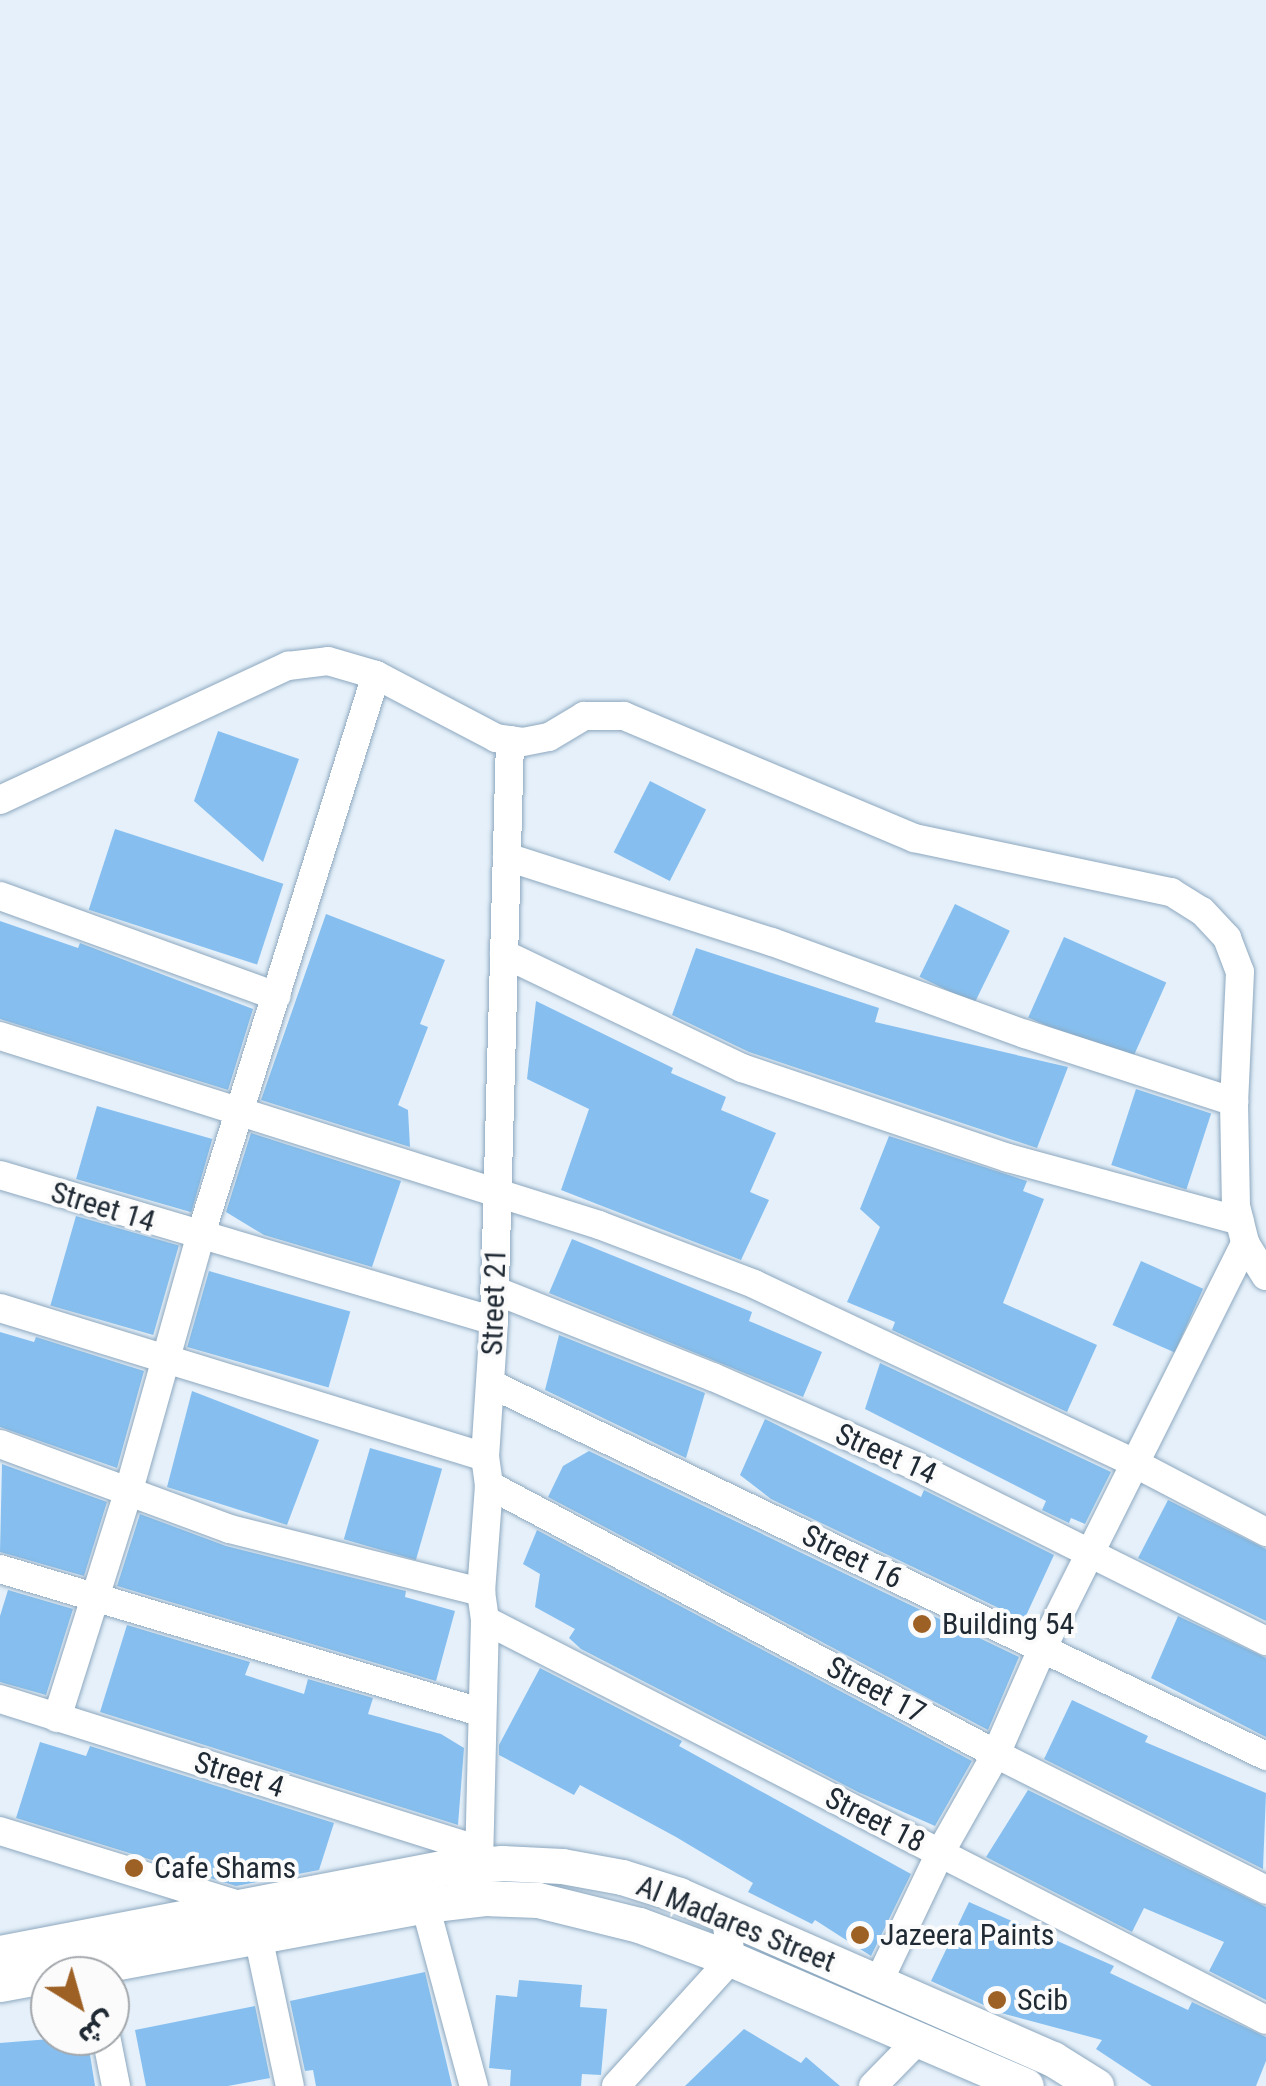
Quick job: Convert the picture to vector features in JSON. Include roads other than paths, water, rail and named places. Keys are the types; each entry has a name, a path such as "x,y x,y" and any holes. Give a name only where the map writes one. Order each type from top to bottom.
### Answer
{"street":[{"path":"0,800 288,666 328,661 376,674 496,738 550,737 584,716 624,716 914,838 1170,892 1202,910 1226,938 1240,972 1234,1102 1242,1232 1266,1276"},
{"path":"57,1718 92,1596 129,1490 200,1236 376,674"},
{"name":"Street 21","path":"479,1857 484,1620 481,1592 492,1384 510,740"},
{"path":"507,857 772,942 1025,1034 1234,1102"},
{"path":"0,896 276,996"},
{"path":"504,954 742,1068 1242,1232"},
{"path":"0,1036 600,1225 754,1284 1136,1464 1266,1532"},
{"name":"Street 14","path":"0,1176 494,1321"},
{"path":"878,1983 940,1853 996,1754 1042,1649 1136,1464 1242,1232"},
{"name":"Street 14","path":"494,1290 713,1377 893,1456 1266,1641"},
{"name":"Street 17","path":"0,1308 167,1359 487,1471 996,1754 1266,1890"},
{"name":"Street 16","path":"492,1384 1266,1756"},
{"path":"0,1444 230,1529 481,1592"},
{"path":"0,1569 480,1712"},
{"name":"Street 18","path":"484,1620 1266,2020"},
{"name":"Street 4","path":"0,1699 479,1857"},
{"path":"0,1831 251,1921 290,2086"},
{"name":"Al Madares Street","path":"130,1960 479,1857 562,1866 622,1876 726,1917 1053,2059 1096,2086"},
{"name":"Al Madares Street","path":"0,1953 251,1921 485,1898 538,1900 622,1920 731,1959 1026,2086"},
{"path":"425,1905 474,2086"},
{"path":"616,2086 731,1959 726,1917"},
{"name":"Al Madares Street","path":"0,1984 30,1980"},
{"path":"874,2086 918,2040"},
{"path":"110,2056 116,2086"}],"place":[{"name":"Building 54","path":"922,1624"},
{"name":"Cafe Shams","path":"134,1868"},
{"name":"Jazeera Paints","path":"860,1935"},
{"name":"Scib","path":"997,2000"}]}
